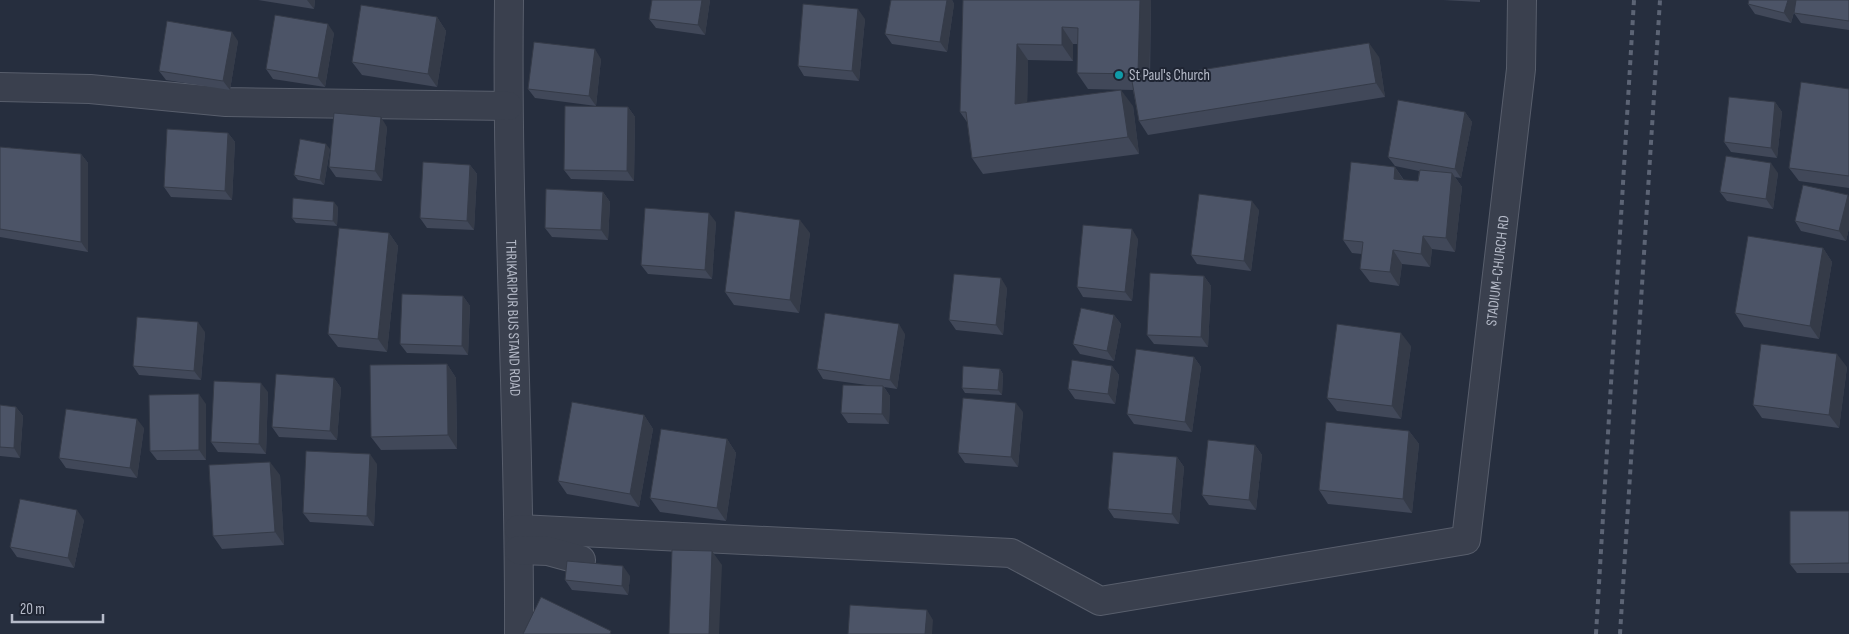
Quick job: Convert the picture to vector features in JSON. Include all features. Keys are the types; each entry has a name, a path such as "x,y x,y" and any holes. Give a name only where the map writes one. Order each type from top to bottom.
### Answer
{"street":[{"name":"THRIKARIPUR BUS STAND ROAD","path":"509,0 508,106 519,540 519,634"},
{"name":"STADIUM-CHURCH RD","path":"519,540 1012,553 1100,601 1466,540 1521,69 1522,0"},
{"path":"0,87 90,89 226,102 508,106"},
{"path":"519,540 548,551 581,560"}],"building":[{"path":"652,0 702,0 698,25 649,19"},
{"path":"891,0 947,0 940,42 885,34"},
{"name":"St Paul's Church","path":"963,0 1140,0 1138,74 1077,73 1078,28 1062,27 1062,45 1017,44 1015,104 1121,90 1128,137 972,158 966,112 960,112"},
{"path":"1749,0 1788,0 1784,13 1748,4"},
{"path":"1796,0 1849,0 1849,21 1794,13"},
{"path":"803,4 858,9 852,71 798,66"},
{"path":"361,5 437,17 428,74 352,62"},
{"path":"275,15 328,24 318,78 266,69"},
{"path":"167,21 232,32 223,81 159,71"},
{"path":"534,42 595,49 589,96 528,89"},
{"path":"1369,43 1376,83 1139,121 1132,81"},
{"path":"1801,82 1849,89 1849,176 1789,168"},
{"path":"1729,97 1775,102 1771,148 1724,142"},
{"path":"1398,100 1465,112 1455,169 1388,157"},
{"path":"565,106 628,107 627,171 564,170"},
{"path":"334,113 381,117 375,171 329,167"},
{"path":"167,129 228,133 225,191 164,187"},
{"path":"300,139 326,144 320,180 294,175"},
{"path":"0,147 81,154 81,242 0,229"},
{"path":"1726,156 1771,163 1766,199 1720,192"},
{"path":"423,162 470,165 467,221 420,218"},
{"path":"1351,162 1395,167 1394,179 1418,181 1420,170 1452,173 1446,238 1423,236 1421,254 1393,250 1390,272 1360,269 1363,242 1343,240"},
{"path":"1803,185 1848,195 1839,231 1795,221"},
{"path":"546,189 603,192 601,230 545,228"},
{"path":"1199,194 1252,201 1244,261 1191,255"},
{"path":"293,198 334,202 333,221 292,218"},
{"path":"645,208 709,213 705,270 641,265"},
{"path":"735,211 800,220 790,300 725,292"},
{"path":"1083,225 1132,229 1125,292 1077,287"},
{"path":"339,228 389,233 378,339 328,334"},
{"path":"1748,236 1823,248 1810,326 1735,313"},
{"path":"1150,273 1204,276 1201,337 1147,335"},
{"path":"954,274 1001,278 996,325 949,320"},
{"path":"402,294 463,296 462,346 400,344"},
{"path":"1081,308 1114,315 1107,351 1073,344"},
{"path":"825,313 899,324 890,380 817,369"},
{"path":"137,317 198,322 194,371 133,366"},
{"path":"1337,324 1401,333 1392,406 1327,398"},
{"path":"1761,344 1837,354 1829,415 1753,405"},
{"path":"1136,349 1194,357 1185,422 1127,414"},
{"path":"1072,360 1112,366 1108,394 1068,389"},
{"path":"447,364 448,435 371,437 370,365"},
{"path":"963,366 1000,369 998,390 962,388"},
{"path":"276,374 334,378 330,431 272,427"},
{"path":"214,381 261,383 259,444 211,442"},
{"path":"843,385 883,386 882,414 841,413"},
{"path":"199,394 199,450 150,451 149,395"},
{"path":"963,398 1016,403 1011,457 958,453"},
{"path":"572,402 644,415 630,494 558,481"},
{"path":"0,405 16,407 14,448 0,447"},
{"path":"66,409 137,419 130,468 59,458"},
{"path":"1326,422 1409,431 1403,499 1319,490"},
{"path":"661,429 727,439 717,508 650,498"},
{"path":"1208,440 1255,445 1249,500 1202,495"},
{"path":"306,451 370,454 367,516 303,513"},
{"path":"1113,452 1177,457 1172,514 1108,509"},
{"path":"270,462 275,532 213,536 209,465"},
{"path":"20,499 77,510 68,558 10,547"},
{"path":"1790,511 1849,511 1849,563 1790,564"},
{"path":"672,550 712,551 709,634 669,634"},
{"path":"567,561 623,566 622,586 565,580"},
{"path":"541,597 611,631 610,634 523,634"},
{"path":"850,605 927,610 925,634 848,634"}],"railway":[{"path":"1596,634 1634,0"},
{"path":"1620,634 1660,0"}],"place":[{"name":"St Paul's Church","path":"1119,75"}]}
